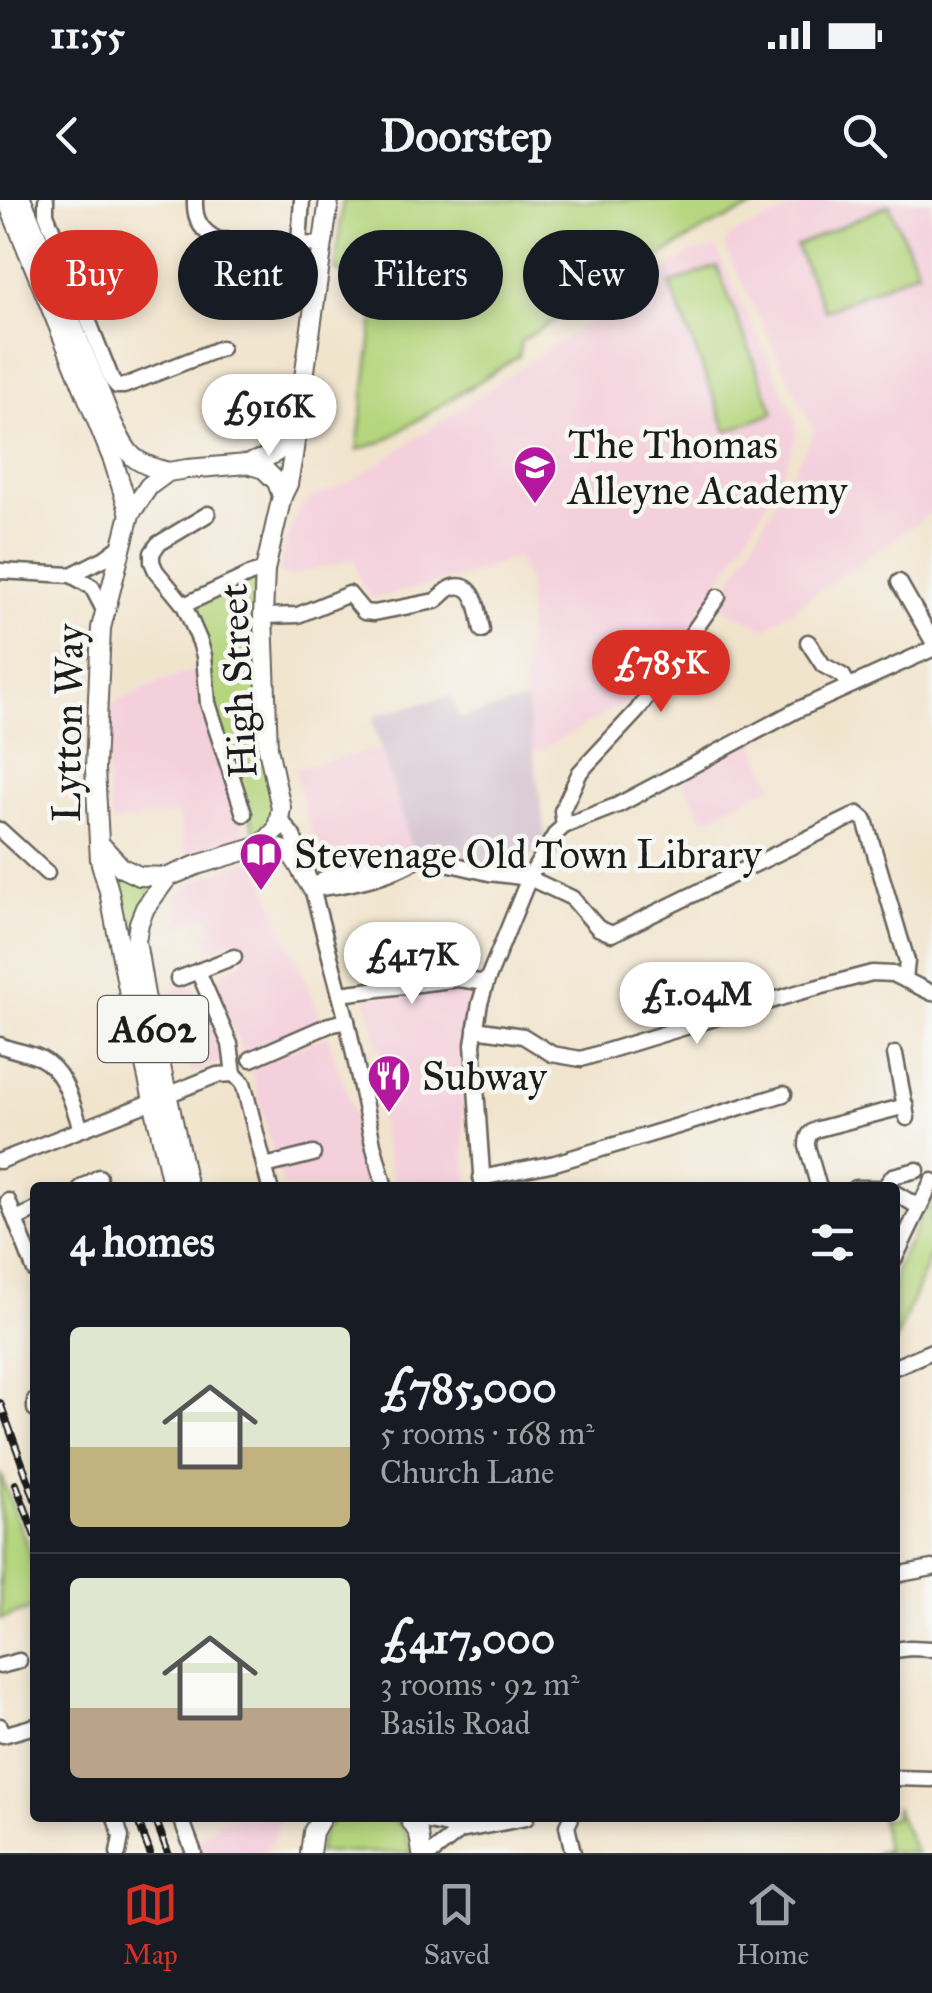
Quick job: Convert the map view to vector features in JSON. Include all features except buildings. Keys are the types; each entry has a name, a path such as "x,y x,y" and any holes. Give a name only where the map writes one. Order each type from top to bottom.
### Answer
{"main road":[{"path":"7,200 113,460 130,514"},
{"path":"22,200 111,420 126,450 138,463 168,472 247,464 286,447 295,433"},
{"path":"282,496 288,484 330,200"},
{"path":"247,464 264,469 282,496"},
{"name":"Lytton Way","path":"168,472 145,491 130,514 104,610 98,654 95,769 100,860 130,998 186,1182"},
{"name":"High Street","path":"280,819 268,748 263,616 265,570 282,496"},
{"path":"261,846 272,836 280,819"},
{"name":"Lytton Way","path":"100,844 122,868 139,876 168,877"},
{"path":"168,877 261,846 290,852 312,888"},
{"name":"Lytton Way","path":"168,877 145,908 136,941 172,1182"},
{"path":"306,1849 319,1822"},
{"path":"412,1822 422,1853"}],"street":[{"path":"46,200 46,214 117,386 221,348"},
{"path":"195,200 204,230"},
{"path":"300,230 302,200"},
{"path":"318,245 323,245"},
{"name":"High Street","path":"208,514 158,544 152,553 153,566 184,606 202,650 208,703 244,814"},
{"path":"71,576 120,546"},
{"path":"184,606 265,570"},
{"path":"0,571 71,576 92,587 104,610"},
{"path":"899,582 932,640"},
{"path":"263,616 298,615 349,594 364,612 374,613 435,601 450,589 463,587 477,603 482,630"},
{"path":"564,826 562,811 580,772 637,711 718,597"},
{"path":"808,642 823,665 843,676 849,686"},
{"path":"482,1182 475,1029 486,982 529,878 552,839 564,826 618,805 713,752 932,650"},
{"path":"312,888 331,888 406,868 417,859 529,878 568,896 598,928 612,934 860,814 907,961 906,980"},
{"name":"High Street","path":"280,819 294,836 312,888 383,1182"},
{"path":"0,830 48,873"},
{"path":"178,979 234,956"},
{"path":"198,972 230,1044 234,1074 243,1083 269,1182"},
{"path":"475,1029 523,1036 552,1054 581,1059 864,974 885,973 932,993"},
{"path":"340,994 458,980 486,982"},
{"path":"252,1059 317,1029 347,1020"},
{"path":"0,1044 37,1057 54,1068 80,1129"},
{"path":"817,1182 807,1146 810,1133 906,1112 895,1054"},
{"path":"0,1161 217,1075 234,1074"},
{"path":"486,1182 784,1094"},
{"path":"265,1166 313,1154"},
{"path":"886,1182 892,1176 917,1170"},
{"path":"91,1182 100,1177"},
{"path":"900,1247 932,1181"},
{"path":"900,1196 919,1207"},
{"path":"8,1201 30,1257"},
{"path":"16,1219 30,1212"},
{"path":"900,1366 932,1351"},
{"path":"900,1574 932,1568"},
{"path":"900,1649 932,1650"},
{"path":"0,1666 19,1660"},
{"path":"0,1726 3,1736 30,1728"},
{"path":"900,1778 932,1779"},
{"path":"116,1822 121,1837 118,1853"},
{"path":"182,1822 194,1853"},
{"path":"429,1822 460,1832"},
{"path":"432,1853 460,1832 507,1822"},
{"path":"565,1822 573,1853"}],"shaded area":[{"path":"813,200 932,200 932,512 764,629 718,605 815,431 725,247 728,237"},
{"name":"The Thomas Alleyne Academy","path":"717,249 795,418 796,435 782,476 717,586 643,698 639,695 533,752 524,684 528,583 517,557 456,579 371,599 360,582 354,559 289,576 278,574 281,558 298,511 313,498 353,481 592,320 659,320 659,275 691,253"},
{"path":"199,669 200,700 215,755 248,837 185,854 178,814 111,823 108,706"},
{"path":"451,696 460,718 526,701 545,833 528,860 519,864 483,865 436,852 411,850 373,722 376,715"},
{"path":"754,742 773,785 704,820 683,781"},
{"path":"382,749 411,850 383,855 323,876 294,769"},
{"path":"255,858 322,1021 244,1054 215,987 220,975 243,962 234,940 212,950 205,934 214,929 208,916 173,929 180,914 178,897 185,889 200,878"},
{"path":"184,985 195,987 223,1054 220,1063 192,1074 172,990"},
{"path":"460,986 472,996 463,1035 462,1069 464,1154 470,1182 394,1182 382,1135 380,1107 396,1104 366,998"},
{"path":"327,1035 363,1141 370,1182 282,1182 251,1069"},
{"path":"216,1822 280,1822 274,1840 262,1853 203,1853 198,1839"}],"green space":[{"path":"343,200 768,200 707,228 659,257 659,230 523,230 523,320 556,320 521,341 519,356 384,441 357,450 374,320 503,320 503,230 340,230"},
{"path":"889,205 918,270 825,311 796,246"},
{"path":"717,266 774,413 727,431 670,284"},
{"path":"256,577 273,811 270,826 256,836 211,699 192,610 196,604"},
{"path":"110,865 153,883 130,963"},
{"path":"932,1195 932,1252 900,1331 900,1261"},
{"path":"0,1473 30,1554 30,1609 0,1619"},
{"path":"900,1818 916,1853 875,1853 886,1850 882,1822 900,1822"},
{"path":"332,1822 396,1822 405,1830 412,1853 317,1853 323,1831"}],"railway":[{"path":"0,1403 30,1485"},
{"path":"16,1484 30,1522"},
{"path":"138,1822 150,1853"},
{"path":"156,1822 168,1853"}],"place":[{"name":"The Thomas Alleyne Academy","path":"535,505"},
{"name":"Stevenage Old Town Library","path":"261,892"},
{"name":"Subway","path":"389,1114"}]}
